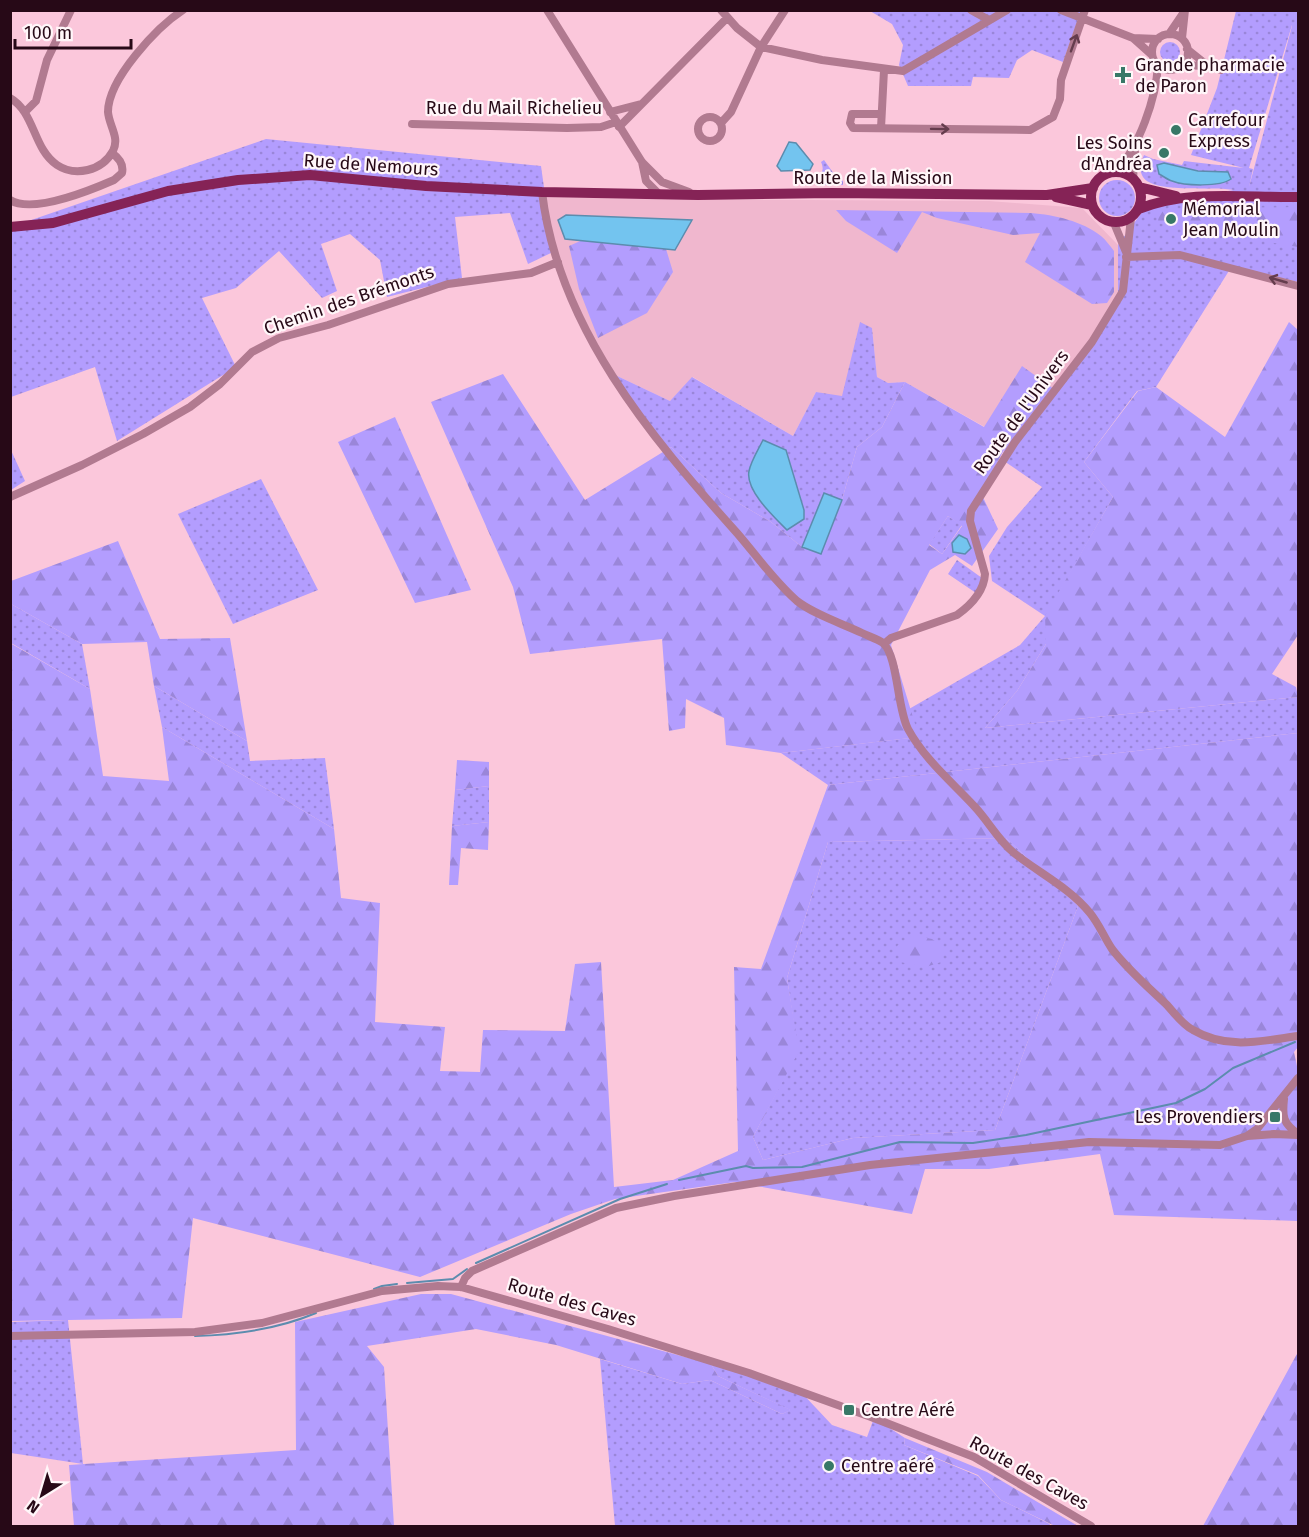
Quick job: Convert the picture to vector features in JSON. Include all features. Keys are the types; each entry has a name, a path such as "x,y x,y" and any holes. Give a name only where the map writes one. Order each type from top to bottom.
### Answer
{"main road":[{"path":"1116,172 1128,175 1136,183 1141,198 1139,208 1131,218 1114,222 1100,217 1091,200 1093,188 1102,176 1116,172"},
{"name":"Rue de Nemours","path":"10,227 53,222 168,191 238,180 300,176 542,192 698,195"},
{"path":"1136,183 1185,197"},
{"path":"1047,195 1093,188"},
{"name":"Route de la Mission","path":"698,195 832,193 1047,195"},
{"path":"1047,195 1092,205"},
{"path":"1139,208 1155,202 1185,197 1299,197"}],"street":[{"path":"25,112 36,101 48,60 71,10"},
{"path":"10,98 25,112 44,154 63,169 83,171 102,163 112,153 116,142 108,110 117,83 149,38 183,10"},
{"path":"547,10 642,162 662,182 698,195"},
{"path":"721,10 761,47 822,60 903,71 1007,10"},
{"path":"721,123 731,112 761,47 785,10"},
{"path":"970,10 989,20"},
{"path":"1061,10 1084,15 1133,38 1152,55 1158,65 1155,91 1136,145 1132,164 1136,183"},
{"path":"1133,38 1158,39 1169,34 1185,11"},
{"path":"1185,11 1182,38 1188,49 1207,66"},
{"path":"881,114 852,114 850,123 853,128 1030,130 1053,117 1060,99 1061,80 1084,15"},
{"path":"618,124 728,18"},
{"path":"1169,34 1182,38"},
{"path":"1152,55 1152,49 1158,39"},
{"path":"1181,65 1185,61 1188,49"},
{"path":"1158,65 1171,69"},
{"path":"1155,91 1171,69 1181,65 1207,66 1221,70"},
{"path":"881,128 884,70"},
{"path":"610,112 641,104"},
{"name":"Rue du Mail Richelieu","path":"412,124 567,128 618,124"},
{"path":"1116,172 1136,145"},
{"path":"10,200 17,204 49,202 114,180 123,170 120,160 112,153"},
{"path":"642,162 646,181 659,194"},
{"path":"633,194 642,189 646,181"},
{"path":"659,194 662,182"},
{"path":"542,192 544,210 558,262 585,330 650,430 699,491 759,558 779,585 801,604 884,644 893,657 897,691 907,728 934,766 977,810 995,835 1013,852 1065,889 1089,912 1112,948 1135,975 1190,1029 1216,1041 1239,1044 1299,1036"},
{"name":"Route de l'Univers","path":"884,644 899,635 957,615 978,594 985,581 985,574 970,521 971,511 1015,442 1075,366 1123,291 1131,218"},
{"name":"Route de l'Univers","path":"1114,222 1126,255"},
{"path":"1126,255 1180,255 1299,286"},
{"name":"Chemin des Brémonts","path":"10,497 92,460 181,412 220,384 252,351 279,338 328,325 448,284 531,273 558,262"},
{"path":"1247,1136 1284,1098 1299,1078"},
{"path":"1284,1098 1282,1114 1288,1127 1299,1134"},
{"path":"461,1287 465,1278 472,1271 616,1208 674,1196 870,1165 1077,1143 1220,1144 1247,1136 1299,1134"},
{"name":"Route des Caves","path":"10,1336 195,1332 262,1323 382,1291 438,1286 461,1287 608,1329 749,1373 871,1417 974,1457 1091,1527"}],"shaded area":[{"path":"545,197 989,201 1082,208 1118,245 1118,294 1091,341 1054,389 1022,367 985,427 905,382 888,383 877,377 872,328 842,397 816,392 793,436 693,377 670,401 613,374 580,322 553,252"}],"green space":[{"path":"870,11 1081,11 1063,62 1032,50 1017,60 1009,78 973,77 971,86 908,86 899,65 903,45 892,24"},
{"path":"1236,11 1298,11 1298,282 1232,266 1156,387 1137,391 1084,462 1113,497 1046,616 1046,644 1017,691 985,728 1298,697 1298,733 828,785 781,753 918,737 909,709 1020,645 1045,616 992,581 989,556 1007,527 1042,487 1001,459 1005,448 1091,341 1118,294 1118,245 1148,204 1234,190 1159,186 1143,177 1141,171 1144,155 1182,165 1184,161 1244,168 1191,155 1217,88","holes":["1292,26 1249,187 1253,169 1249,168","1164,163 1198,171 1189,184 1172,181 1160,174"]},
{"path":"1170,42 1177,45 1180,52 1177,59 1170,62 1163,59 1160,52 1163,45"},
{"path":"266,139 541,166 553,252 528,264 510,213 455,217 462,278 387,297 380,260 350,234 321,244 337,291 322,298 279,251 236,288 202,298 236,367 117,441 95,367 11,397 11,227"},
{"path":"824,160 837,178 843,181 843,185 816,185 816,180 822,170 821,162"},
{"path":"1117,180 1130,185 1135,198 1130,211 1117,216 1104,211 1099,198 1104,185"},
{"path":"1298,207 1298,247 1158,223 1159,209"},
{"path":"836,210 1031,213 1068,220 1094,231 1114,251 1114,292 1107,303 1092,304 1025,262 1040,233 1013,235 937,218 922,212 897,253 846,221"},
{"path":"596,234 663,239 673,272 647,313 598,338 579,289 569,246"},
{"path":"860,322 872,328 877,377 888,383 905,382 882,427 857,447 842,500 824,493 802,547 771,522 721,493 671,447 665,450 613,374 670,401 692,377 793,436 816,392 842,396"},
{"path":"1289,322 1298,330 1298,635 1272,674 1296,687 1298,697 985,728 1017,691 1046,644 1045,616 1113,497 1084,462 1138,391 1156,387 1225,437"},
{"path":"1022,366 1054,389 1005,448 981,493 998,529 972,566 955,555 930,570 891,645 919,737 781,753 726,745 724,718 686,699 685,728 669,731 662,639 530,654 513,587 431,402 503,374 585,500 671,447 721,493 771,522 802,547 821,554 842,500 857,447 882,427 905,382 984,427","holes":["948,516 962,526 942,554 929,545"]},
{"path":"395,417 471,590 415,603 338,442"},
{"path":"10,448 25,481 11,490 10,490"},
{"path":"261,479 318,590 233,624 178,514"},
{"path":"948,516 962,525 942,554 929,544"},
{"path":"118,541 160,639 230,638 247,741 154,686 147,642 82,644 11,604 11,581"},
{"path":"957,560 982,578 976,593 948,574"},
{"path":"11,604 82,644 90,689 11,643"},
{"path":"10,643 90,689 103,776 169,781 162,727 334,829 341,898 380,903 375,1022 445,1027 440,1071 480,1072 483,1030 565,1031 575,964 601,962 614,1187 673,1180 738,1151 734,967 761,969 828,785 1298,733 1298,1047 1294,1052 1298,1071 1298,1221 1114,1215 1100,1154 989,1169 925,1169 912,1214 735,1182 615,1199 571,1214 420,1277 193,1218 182,1318 11,1321","holes":["1006,838 1078,906 995,1130 853,1138 763,1160 753,1137 799,1051 787,978 828,842"]},
{"path":"154,686 247,741 250,761 325,758 334,829 162,727"},
{"path":"457,760 489,762 489,786 455,790"},
{"path":"489,786 489,822 452,826 455,790"},
{"path":"489,822 488,850 461,848 458,885 449,885 452,826"},
{"path":"1006,838 1078,906 995,1130 853,1138 763,1160 753,1137 798,1051 787,978 828,842"},
{"path":"911,935 932,939 943,947 941,962 926,967 900,962 897,946"},
{"path":"421,1294 451,1294 711,1364 718,1376 791,1410 782,1414 710,1380 682,1384 556,1345 476,1329 367,1346 384,1367 394,1526 74,1526 69,1465 296,1450 295,1322"},
{"path":"68,1320 83,1464 11,1453 11,1322"},
{"path":"1298,1352 1298,1526 1203,1526"},
{"path":"600,1359 682,1384 710,1380 782,1414 790,1410 718,1376 711,1364 801,1392 832,1425 867,1437 874,1418 905,1438 904,1445 978,1476 1001,1500 1050,1524 1049,1526 615,1526"},
{"path":"905,1438 987,1472 1078,1526 1055,1526 1001,1500 978,1475 904,1445"}],"water":[{"path":"789,142 796,143 813,164 810,170 781,171 777,166"},
{"path":"1164,163 1198,171 1228,172 1231,179 1211,184 1178,183 1159,174 1157,165"},
{"path":"566,215 692,220 675,250 565,239 558,220"},
{"path":"763,440 786,450 804,510 804,519 787,530 762,503 751,486 749,471 751,463"},
{"path":"824,493 842,500 821,554 802,547"},
{"path":"959,535 967,539 971,548 965,554 953,552 952,543"}],"waterway":[{"path":"679,1180 746,1166 753,1168 802,1167 900,1142 973,1143 1026,1135 1176,1103 1205,1089 1233,1068 1295,1042"},
{"path":"476,1263 620,1199 667,1184"},
{"path":"407,1283 453,1279 467,1269"},
{"path":"374,1289 397,1284"},
{"path":"195,1336 257,1330 302,1319 316,1313"}],"place":[{"name":"Grande pharmacie de Paron","path":"1123,75"},
{"name":"Carrefour Express","path":"1176,130"},
{"name":"Les Soins d'Andréa","path":"1164,153"},
{"name":"Mémorial Jean Moulin","path":"1171,219"},
{"name":"Les Provendiers","path":"1275,1117"},
{"name":"Centre Aéré","path":"849,1410"},
{"name":"Centre aéré","path":"829,1466"}]}
